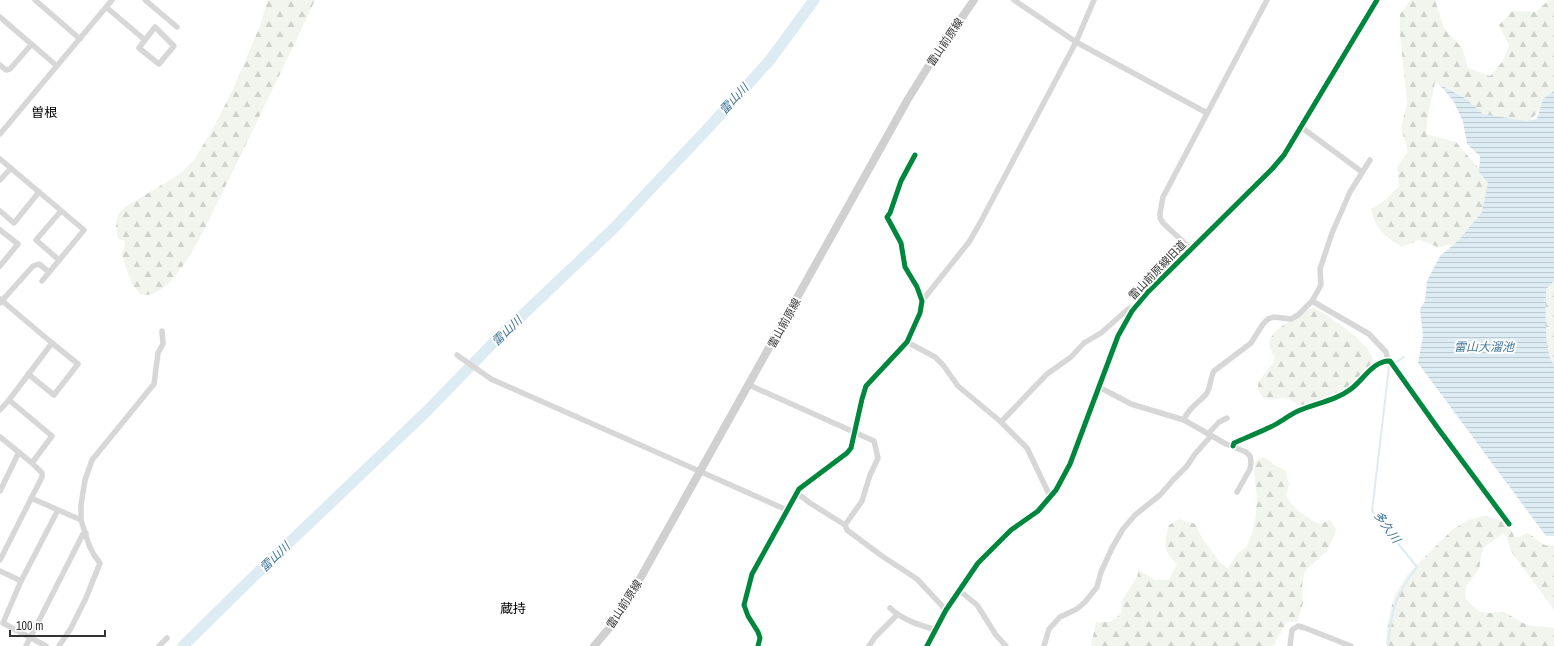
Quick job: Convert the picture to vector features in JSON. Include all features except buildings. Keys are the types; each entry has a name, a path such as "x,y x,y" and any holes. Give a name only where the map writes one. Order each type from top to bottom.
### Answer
{"main road":[{"name":"雷山前原線","path":"594,646 611,626 632,593 908,99 931,62 974,0"}],"street":[{"path":"35,0 80,39"},
{"path":"0,134 112,0"},
{"path":"145,0 177,26"},
{"path":"1014,0 1076,42 1207,112"},
{"path":"758,646 760,638 758,632 745,610 745,599 752,574 799,489 847,453 851,448 866,386 907,342 920,313 922,301 969,242 1076,42 1089,8 1094,0"},
{"path":"1190,249 1163,223 1160,218 1161,205 1166,188 1267,0"},
{"name":"雷山前原線旧道","path":"927,646 946,610 978,563 1011,530 1038,511 1052,496 1070,464 1116,342 1132,310 1190,249 1272,169 1284,155 1377,0"},
{"path":"106,7 145,40"},
{"path":"0,17 56,66"},
{"path":"156,27 174,46 159,64 139,48 145,40 156,27"},
{"path":"0,64 6,70 10,69 32,45"},
{"path":"1301,127 1362,172"},
{"path":"915,155 901,182 890,213 886,217 901,243 906,267 922,301"},
{"path":"0,159 84,230 42,280"},
{"path":"1184,420 1191,409 1210,388 1211,376 1214,371 1251,343 1268,319 1274,317 1291,319 1298,315 1312,301 1321,285 1320,269 1332,233 1350,192 1370,160"},
{"path":"0,180 11,168"},
{"path":"0,211 14,223 40,192"},
{"path":"59,260 36,240 61,211"},
{"path":"0,230 18,244 0,266"},
{"path":"28,374 54,394 78,364 1,301 33,266 39,264 49,272"},
{"path":"1312,301 1369,334 1386,352 1389,361 1508,524"},
{"path":"1001,422 1047,374 1071,357 1084,344 1101,333 1127,310 1130,308 1132,310"},
{"path":"59,646 71,628 94,581 96,570 100,563 94,555 81,520 82,494 92,460 154,384 158,354 163,344 162,331"},
{"path":"0,410 52,342"},
{"path":"907,342 935,358 943,365 958,386 1001,422 1027,448 1049,494 1052,496"},
{"path":"457,355 483,374 788,510"},
{"path":"1233,446 1234,443 1267,429 1295,412 1312,405 1332,400 1342,395 1352,388 1376,365 1389,361"},
{"path":"749,385 874,441 878,458 870,475 862,501 845,525"},
{"path":"1099,387 1131,404 1184,420 1209,435 1246,452 1250,456 1250,470 1237,492"},
{"path":"9,400 52,436 32,463"},
{"path":"1044,646 1049,629 1060,616 1077,609 1085,602 1097,587 1101,572 1123,529 1135,515 1160,495 1187,466 1219,422 1227,418"},
{"path":"0,437 42,473 42,477 32,498 0,560"},
{"path":"0,491 19,452"},
{"path":"797,493 845,525 847,530 882,556 918,579 946,610"},
{"path":"32,498 81,520"},
{"path":"46,646 3,623 21,581 58,510"},
{"path":"26,646 83,534 86,533"},
{"path":"0,571 21,581"},
{"path":"960,591 977,605 996,635 1006,646"},
{"path":"890,608 898,615 920,626 936,630"},
{"path":"869,646 898,615"},
{"path":"1290,646 1292,630 1298,626 1351,646"},
{"path":"159,646 167,638"}],"green space":[{"path":"268,0 315,0 194,249 179,271 162,288 152,294 140,294 132,284 121,253 124,250 125,241 118,238 116,229 119,214 125,207 180,174 194,160 215,125 235,85 259,28"},
{"path":"1411,0 1435,0 1444,28 1462,48 1468,68 1490,76 1503,61 1509,45 1499,25 1512,11 1536,12 1549,0 1554,0 1554,94 1528,123 1481,117 1435,82 1428,115 1426,134 1456,142 1493,185 1488,211 1464,243 1438,247 1419,240 1402,247 1382,232 1375,222 1371,209 1384,201 1399,186 1397,167 1408,152 1401,127 1407,103 1400,33 1400,14"},
{"path":"1554,213 1554,367 1545,357 1543,291"},
{"path":"1313,308 1346,329 1364,344 1372,357 1372,366 1346,395 1325,406 1308,408 1284,398 1265,398 1262,396 1258,388 1262,377 1273,363 1273,354 1270,348 1271,338 1282,326"},
{"path":"1264,457 1276,466 1285,470 1289,484 1286,496 1297,509 1305,516 1319,524 1330,520 1336,529 1328,550 1305,571 1302,586 1303,603 1297,622 1287,622 1273,646 1091,646 1096,622 1110,622 1121,614 1122,600 1137,577 1139,570 1155,580 1169,580 1177,564 1169,555 1165,542 1169,525 1179,519 1195,524 1202,538 1220,563 1228,568 1236,555 1246,547 1252,534 1257,498 1254,471 1256,461"},
{"path":"1482,516 1502,521 1512,532 1514,537 1519,537 1527,533 1543,544 1550,546 1554,545 1554,610 1511,551 1505,534 1502,534 1484,547 1479,569 1466,586 1465,597 1468,602 1480,612 1504,612 1527,625 1554,628 1554,646 1386,646 1387,627 1395,595 1408,574 1453,529 1469,520"}],"water":[{"name":"雷山大溜池","path":"1440,85 1465,98 1483,114 1526,121 1537,119 1543,99 1554,91 1554,281 1546,289 1546,317 1548,351 1550,359 1554,364 1554,536 1546,536 1418,363 1423,336 1420,309 1425,301 1427,281 1440,256 1459,240 1482,212 1488,183 1479,172 1480,156 1467,144 1463,122 1454,102"}],"waterway":[{"name":"雷山川","path":"183,646 427,411 491,345 613,229 770,60 814,0"},
{"name":"多久川","path":"1388,646 1395,604 1404,586 1417,567 1372,511 1389,367 1404,357"}],"cycle path":[{"path":"927,646 946,610 978,563 1011,530 1038,511 1056,490 1070,464 1118,336 1132,311 1148,292 1272,169 1284,155 1377,0"},
{"path":"758,646 760,638 758,632 748,616 744,605 752,574 799,489 847,453 851,448 866,386 907,342 920,313 922,301 917,287 905,267 901,243 887,217 890,213 901,181 915,155"},
{"path":"1233,446 1234,443 1272,426 1298,411 1345,393 1374,367 1390,361 1509,524"}],"district":[{"name":"曽根","path":"44,112"},
{"name":"蔵持","path":"513,608"}]}
